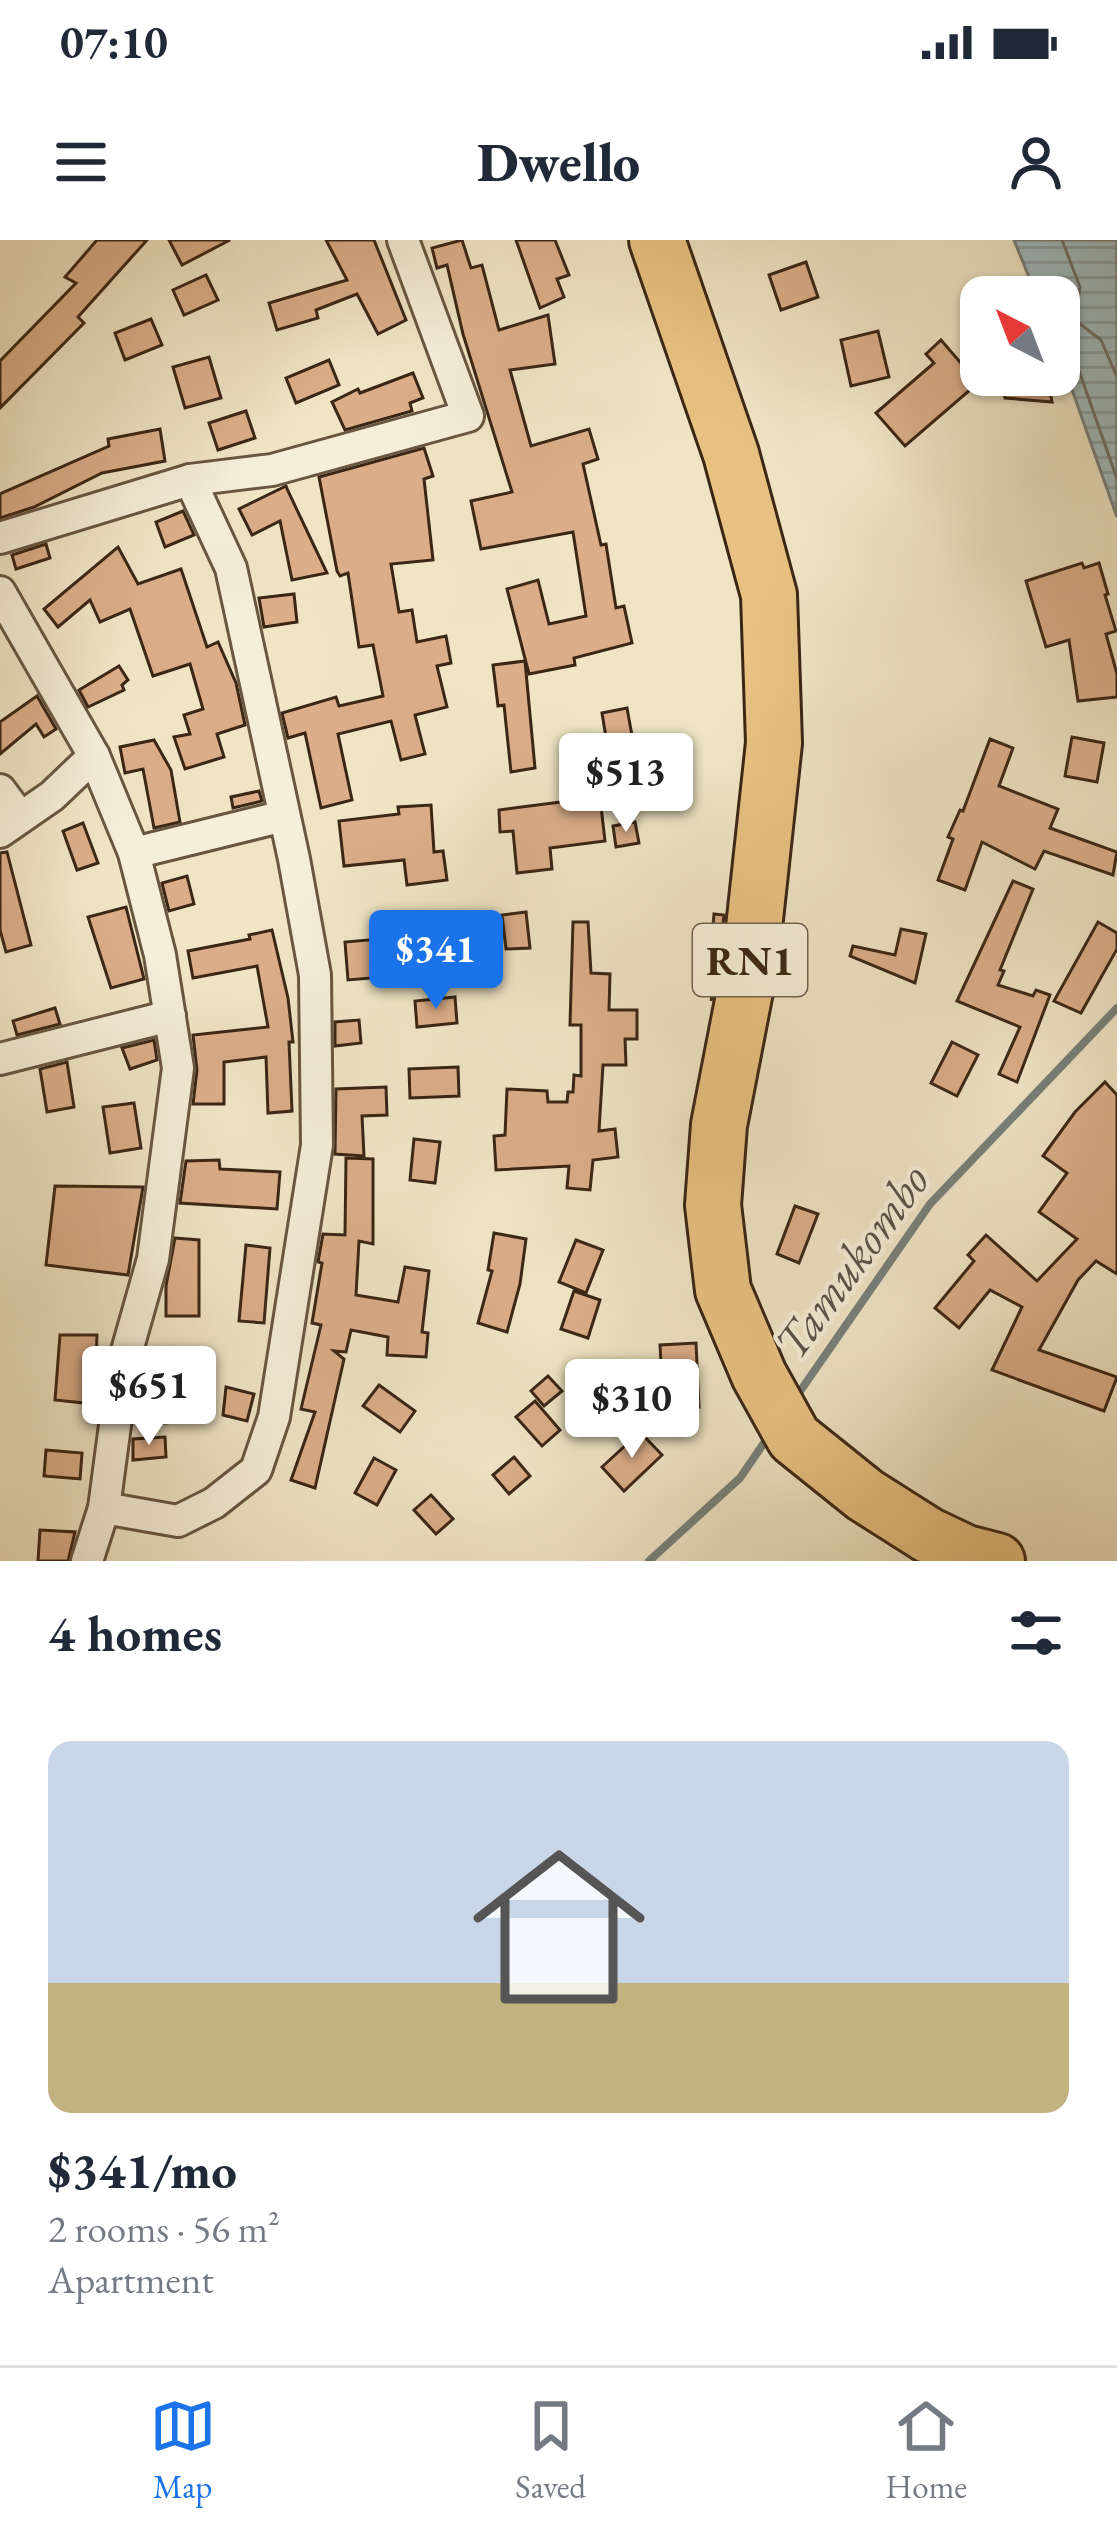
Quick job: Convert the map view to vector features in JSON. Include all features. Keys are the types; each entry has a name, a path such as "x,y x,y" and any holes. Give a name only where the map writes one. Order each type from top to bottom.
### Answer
{"highway":[{"name":"RN1","path":"658,240 731,454 769,595 773,743 750,964 719,1125 712,1205 723,1290 759,1376 794,1438 865,1495 976,1558"}],"street":[{"path":"0,538 190,480 272,470 468,416 403,240"},
{"path":"104,1508 178,1521 214,1503 256,1470 274,1417 316,1144 315,975 231,568 190,480"},
{"path":"0,592 94,756 134,853 160,955 178,1068 153,1259 123,1364 104,1508 87,1561"},
{"path":"0,790 10,824 52,796 94,756"},
{"path":"134,853 284,816"},
{"path":"0,1059 170,1016"}],"water":[{"path":"1014,240 1117,240 1117,517 1074,396 1080,396 1080,276 1029,276"}],"building":[{"path":"97,240 147,240 78,317 84,323 0,408 0,361 76,283 65,277"},
{"path":"169,240 230,240 182,265"},
{"path":"326,240 374,240 406,320 378,334 357,294 316,310 318,318 277,330 269,303 347,280"},
{"path":"462,240 471,268 482,265 499,330 548,315 555,364 510,370 531,446 589,429 598,459 583,464 601,545 606,544 616,608 624,606 632,643 574,658 575,665 529,674 507,589 538,580 549,624 586,616 573,532 481,549 471,501 512,492 463,334 447,265 437,268 432,248"},
{"path":"516,240 555,240 569,275 557,279 564,297 540,308"},
{"path":"806,262 818,297 781,310 769,275"},
{"path":"206,275 218,300 184,315 173,290"},
{"path":"151,319 162,345 125,360 115,333"},
{"path":"878,331 889,377 851,386 841,340"},
{"path":"941,340 960,362 963,396 905,446 876,413 934,363 926,354"},
{"path":"209,357 221,398 185,408 173,367"},
{"path":"329,360 339,385 296,403 286,378"},
{"path":"413,373 423,398 410,403 412,411 345,430 332,402"},
{"path":"1051,396 1052,402 1005,398"},
{"path":"246,411 255,438 218,450 209,423"},
{"path":"160,429 165,461 102,473 34,507 0,518 0,494 109,446 108,439"},
{"path":"424,448 433,476 424,479 433,560 391,564 399,612 412,610 417,642 446,636 451,663 437,666 447,707 415,715 425,754 401,760 391,721 338,734 352,800 321,808 305,733 288,738 282,713 336,697 339,706 383,696 373,645 359,647 348,573 340,576 337,571 319,477"},
{"path":"286,486 327,573 292,580 280,521 252,535 239,509"},
{"path":"183,511 194,535 165,547 156,522"},
{"path":"46,544 50,558 16,569 12,555"},
{"path":"118,547 138,584 181,569 207,647 218,642 236,683 245,725 217,734 224,757 185,769 174,737 190,734 184,715 203,709 190,664 153,676 130,609 100,622 90,600 58,627 44,609"},
{"path":"1082,563 1084,568 1099,563 1108,594 1116,631 1106,634 1117,674 1117,697 1078,701 1069,640 1046,647 1026,581"},
{"path":"294,594 297,622 264,627 259,598"},
{"path":"525,661 535,768 511,772 504,705 498,706 493,665"},
{"path":"119,666 128,680 122,685 124,690 88,707 79,690"},
{"path":"37,696 56,729 44,737 36,724 0,754 0,722"},
{"path":"627,708 635,752 609,756 602,713"},
{"path":"1072,737 1104,743 1097,782 1065,776"},
{"path":"990,739 1013,748 999,786 1058,809 1050,828 1117,852 1113,875 1044,851 1035,869 982,842 965,890 938,880 953,839 948,837"},
{"path":"154,740 171,770 180,822 154,828 143,769 125,773 120,747"},
{"path":"259,791 262,801 233,808 231,797"},
{"path":"600,797 605,841 550,848 552,869 517,873 513,831 500,832 499,810"},
{"path":"431,805 434,852 443,851 447,880 407,885 404,860 344,866 339,821 399,814 398,807"},
{"path":"635,822 639,843 616,847 613,826"},
{"path":"83,823 98,863 77,870 63,831"},
{"path":"7,852 31,945 6,952 0,930 0,853"},
{"path":"187,876 194,904 169,911 162,883"},
{"path":"1013,881 1033,889 998,985 1033,996 1036,990 1050,995 1017,1082 999,1074 1020,1027 957,1001"},
{"path":"126,907 144,979 111,988 88,917"},
{"path":"526,912 530,948 506,949 502,915"},
{"path":"714,914 724,915 719,960 711,1001 718,961 710,960"},
{"path":"427,915 437,952 371,960 372,978 348,980 345,942 403,937 400,918"},
{"path":"573,922 588,922 591,973 610,974 609,1010 637,1010 637,1039 625,1039 626,1065 603,1065 599,1131 615,1129 618,1157 593,1160 590,1190 567,1188 569,1166 496,1170 494,1136 505,1135 507,1089 547,1091 548,1102 567,1102 574,1075 581,1076 581,1025 570,1025"},
{"path":"1098,922 1117,933 1117,949 1081,1013 1054,1001"},
{"path":"901,929 926,934 915,983 850,956 853,946 895,955"},
{"path":"272,930 293,1042 289,1042 292,1111 268,1113 266,1057 224,1062 224,1104 193,1104 197,1070 193,1035 268,1027 257,966 193,978 188,951"},
{"path":"455,997 457,1023 417,1027 415,1001"},
{"path":"55,1008 60,1024 17,1035 13,1021"},
{"path":"359,1020 361,1043 335,1046 335,1022"},
{"path":"154,1040 157,1060 130,1069 122,1048"},
{"path":"952,1042 978,1055 957,1096 931,1083"},
{"path":"67,1062 74,1107 47,1112 40,1069"},
{"path":"458,1067 459,1096 410,1098 409,1069"},
{"path":"1105,1082 1117,1095 1117,1274 1096,1261 1078,1280 1039,1350 1117,1377 1104,1411 992,1370 1022,1307 990,1290 959,1328 935,1308 974,1261 968,1255 986,1235 1037,1281 1077,1239 1039,1212 1067,1173 1043,1156 1075,1112"},
{"path":"386,1087 387,1115 362,1116 364,1156 335,1154 336,1089"},
{"path":"134,1103 141,1148 110,1153 103,1107"},
{"path":"414,1139 440,1142 435,1183 410,1180"},
{"path":"346,1158 373,1159 373,1244 359,1241 356,1295 398,1302 405,1267 429,1271 422,1332 428,1333 426,1357 387,1355 388,1337 351,1330 346,1352 334,1351 344,1359 315,1488 291,1480 315,1412 301,1409 321,1325 312,1323 322,1263 318,1262 323,1234 345,1235"},
{"path":"219,1160 220,1169 280,1172 277,1209 180,1203 186,1161"},
{"path":"55,1186 143,1187 128,1275 46,1265"},
{"path":"795,1206 818,1214 799,1263 777,1254"},
{"path":"494,1233 526,1239 507,1332 478,1323 492,1271 488,1270"},
{"path":"175,1238 199,1240 199,1316 166,1316"},
{"path":"576,1240 603,1250 586,1293 559,1282"},
{"path":"246,1245 270,1248 264,1323 239,1321"},
{"path":"574,1291 600,1300 588,1338 561,1329"},
{"path":"60,1335 97,1335 96,1362 88,1362 84,1403 55,1400"},
{"path":"696,1343 699,1407 677,1408 677,1400 663,1400 660,1345"},
{"path":"548,1376 562,1391 544,1406 531,1391"},
{"path":"379,1385 415,1411 400,1432 363,1406"},
{"path":"226,1387 254,1394 247,1421 223,1415"},
{"path":"176,1397 177,1422 148,1424 147,1399"},
{"path":"535,1401 560,1430 542,1446 516,1417"},
{"path":"640,1432 662,1455 624,1491 602,1467"},
{"path":"165,1437 166,1457 133,1460 133,1439"},
{"path":"46,1450 82,1453 80,1479 44,1476"},
{"path":"514,1457 530,1476 509,1494 493,1475"},
{"path":"374,1458 396,1470 377,1505 355,1493"},
{"path":"431,1495 453,1519 436,1534 414,1510"},
{"path":"40,1530 75,1532 68,1561 38,1561"}],"waterway":[{"name":"Tamukombo","path":"794,1400 930,1204 1117,1008"},
{"name":"Tamukombo","path":"649,1561 740,1478 768,1437"}]}
